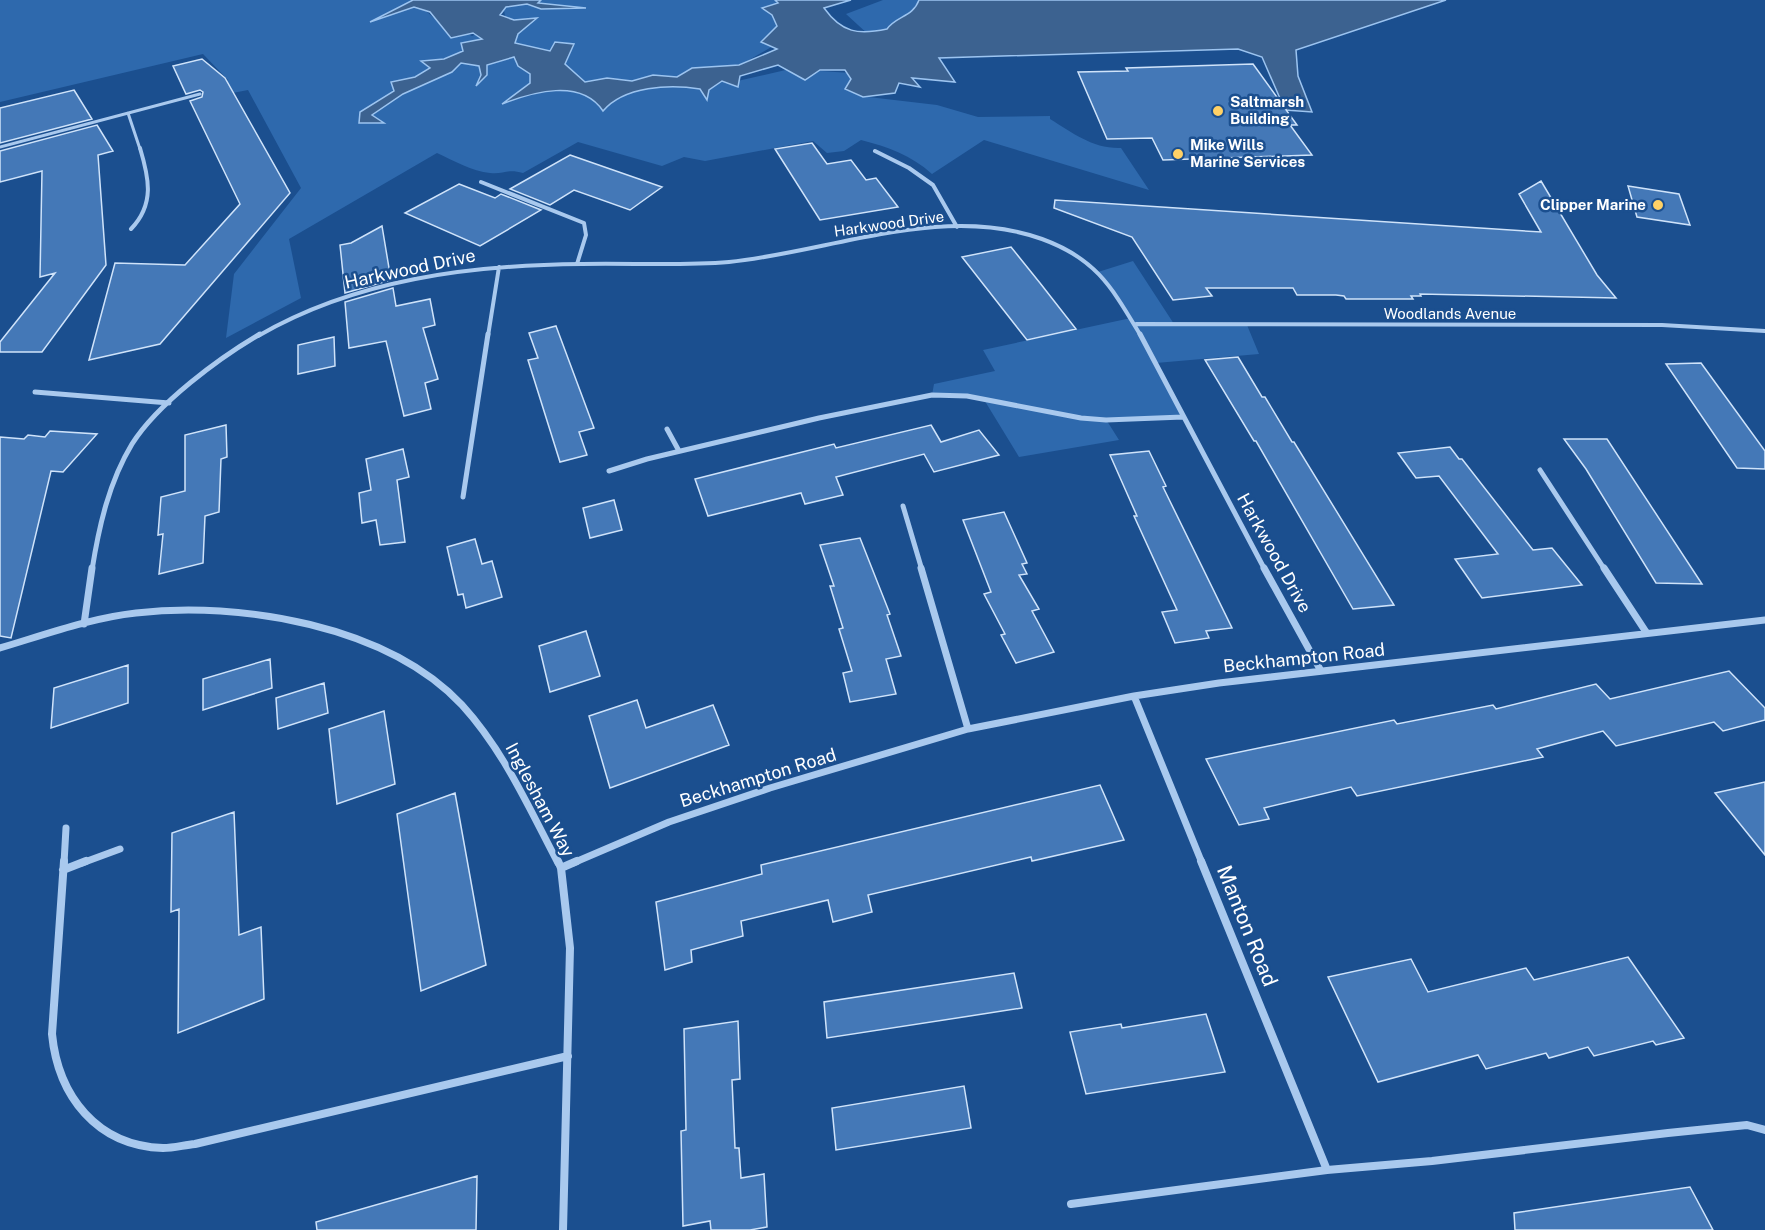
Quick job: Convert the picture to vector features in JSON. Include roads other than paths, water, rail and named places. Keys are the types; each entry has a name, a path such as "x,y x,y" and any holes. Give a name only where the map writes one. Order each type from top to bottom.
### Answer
{"street":[{"path":"0,147 200,94"},
{"path":"128,113 150,186 146,210 141,222 131,229"},
{"path":"875,151 909,168 933,185 957,227"},
{"path":"481,182 584,223 586,235 577,264"},
{"name":"Harkwood Drive","path":"84,624 102,513 122,463 134,441 191,381 239,348 310,310 346,296 442,273 499,267 577,264 730,262 918,230 957,227 1009,230 1039,238 1082,257 1093,265 1136,324 1321,671"},
{"name":"Harkwood Drive","path":"463,497 499,267"},
{"name":"Woodlands Avenue","path":"1136,324 1662,325 1765,331"},
{"path":"34,392 169,403"},
{"path":"609,471 679,451 819,418 932,395 967,396 1106,420 1184,417"},
{"path":"667,429 679,451"},
{"path":"1540,470 1646,632"},
{"path":"903,506 968,729"},
{"name":"Inglesham Way","path":"0,648 84,624 135,613 188,610 240,612 335,630 384,650 428,676 461,704 500,752 561,868 570,948 562,1230"},
{"name":"Beckhampton Road","path":"561,868 680,818 770,788 968,729 1134,696 1321,671 1765,620"},
{"name":"Manton Road","path":"1134,696 1327,1170"},
{"path":"66,828 52,1034 55,1060 74,1101 107,1134 134,1143 162,1148 195,1144 568,1056"},
{"path":"63,870 120,849"},
{"path":"1071,1204 1327,1170 1432,1161 1747,1125 1765,1130"}],"place":[{"name":"Saltmarsh Building","path":"1218,111"},
{"name":"Mike Wills Marine Services","path":"1178,154"},
{"name":"Clipper Marine","path":"1658,205"}]}
